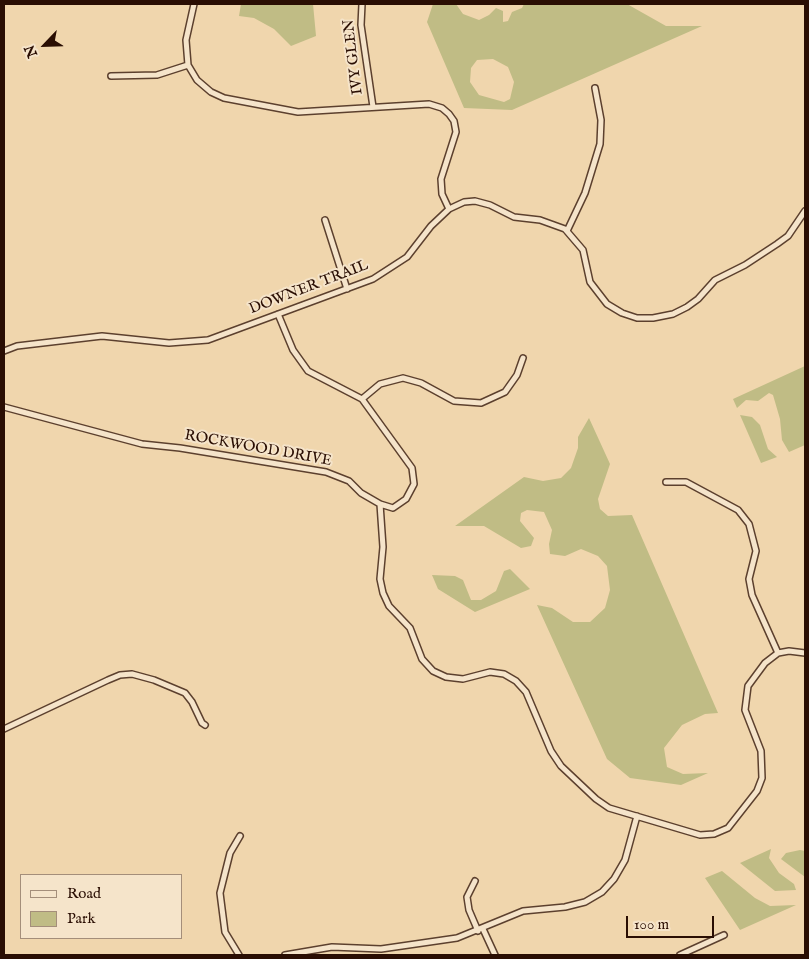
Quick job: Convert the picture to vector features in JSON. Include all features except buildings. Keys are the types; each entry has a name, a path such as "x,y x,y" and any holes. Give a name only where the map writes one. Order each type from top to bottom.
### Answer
{"street":[{"path":"194,4 186,40 188,64 197,80 211,92 224,98 298,112 429,104 442,108 454,122 456,132 441,179 442,194 449,209"},
{"name":"IVY GLEN","path":"362,4 361,25 373,107"},
{"path":"111,76 157,75 188,64"},
{"path":"567,231 585,193 600,144 601,120 595,88"},
{"name":"DOWNER TRAIL","path":"4,351 17,346 102,336 169,343 208,340 373,278 407,257 431,226 449,209 464,202 475,201 490,205 514,217 540,220 567,231 583,250 590,282 606,304 622,313 637,318 653,318 673,314 698,300 715,280 745,266 777,244 791,232 805,211"},
{"path":"325,220 347,289"},
{"path":"278,314 293,350 308,371 362,399 412,468 414,484 406,499 393,508 380,504 383,547 380,579 383,593 389,606 410,628 422,659 433,671 446,677 463,679 490,672 504,674 516,681 526,692 551,751 561,766 609,808 700,835 714,834 728,828 757,791 762,778 761,751 745,710 748,686 765,663 778,653 789,651 805,653"},
{"path":"362,399 380,384 403,378 421,383 454,401 481,403 505,392 517,375 523,358"},
{"name":"ROCKWOOD DRIVE","path":"4,407 142,444 180,448 326,472 349,481 361,493 380,504"},
{"path":"666,482 686,482 738,510 749,524 756,551 750,579 752,595 778,653"},
{"path":"4,729 108,680 120,675 132,674 154,680 185,693 205,725"},
{"path":"285,955 332,947 380,949 457,938 481,930 511,914 585,902 602,892 614,879 626,860 637,816"},
{"path":"239,955 225,932 220,894 230,853 240,836"},
{"path":"475,881 467,897 470,910 496,955"},
{"path":"680,955 724,935"}],"green space":[{"path":"241,4 313,4 316,36 291,46 274,29 254,18 239,16"},
{"path":"433,4 456,4 463,14 479,20 489,15 496,8 503,11 503,22 508,21 512,12 522,8 524,4 627,4 666,26 702,26 512,110 464,108 427,22","holes":["493,59 508,67 514,82 510,99 504,102 479,95 470,82 471,68 477,60"]},
{"path":"805,366 805,445 789,452 782,440 780,419 773,395 769,393 758,401 746,400 737,408 733,399"},
{"path":"740,415 752,417 760,425 768,449 777,457 761,463"},
{"path":"589,418 610,464 598,499 600,509 608,516 632,515 718,713 705,714 682,725 664,748 667,767 683,774 708,773 681,785 630,778 607,759 537,605 552,608 573,622 590,622 605,608 610,590 607,566 598,556 581,549 565,556 550,554 549,544 552,530 544,512 527,510 521,513 520,521 534,538 531,546 521,548 484,526 455,526 524,477 543,481 561,478 571,468 578,448 578,437"},
{"path":"510,569 530,589 475,612 438,589 432,575 455,576 463,580 471,600 481,600 496,591 504,571"},
{"path":"771,849 769,858 779,873 794,884 796,890 775,891 740,863"},
{"path":"800,850 805,851 805,877 781,859 786,853"},
{"path":"722,871 755,898 770,906 796,905 740,930 705,878"}]}
